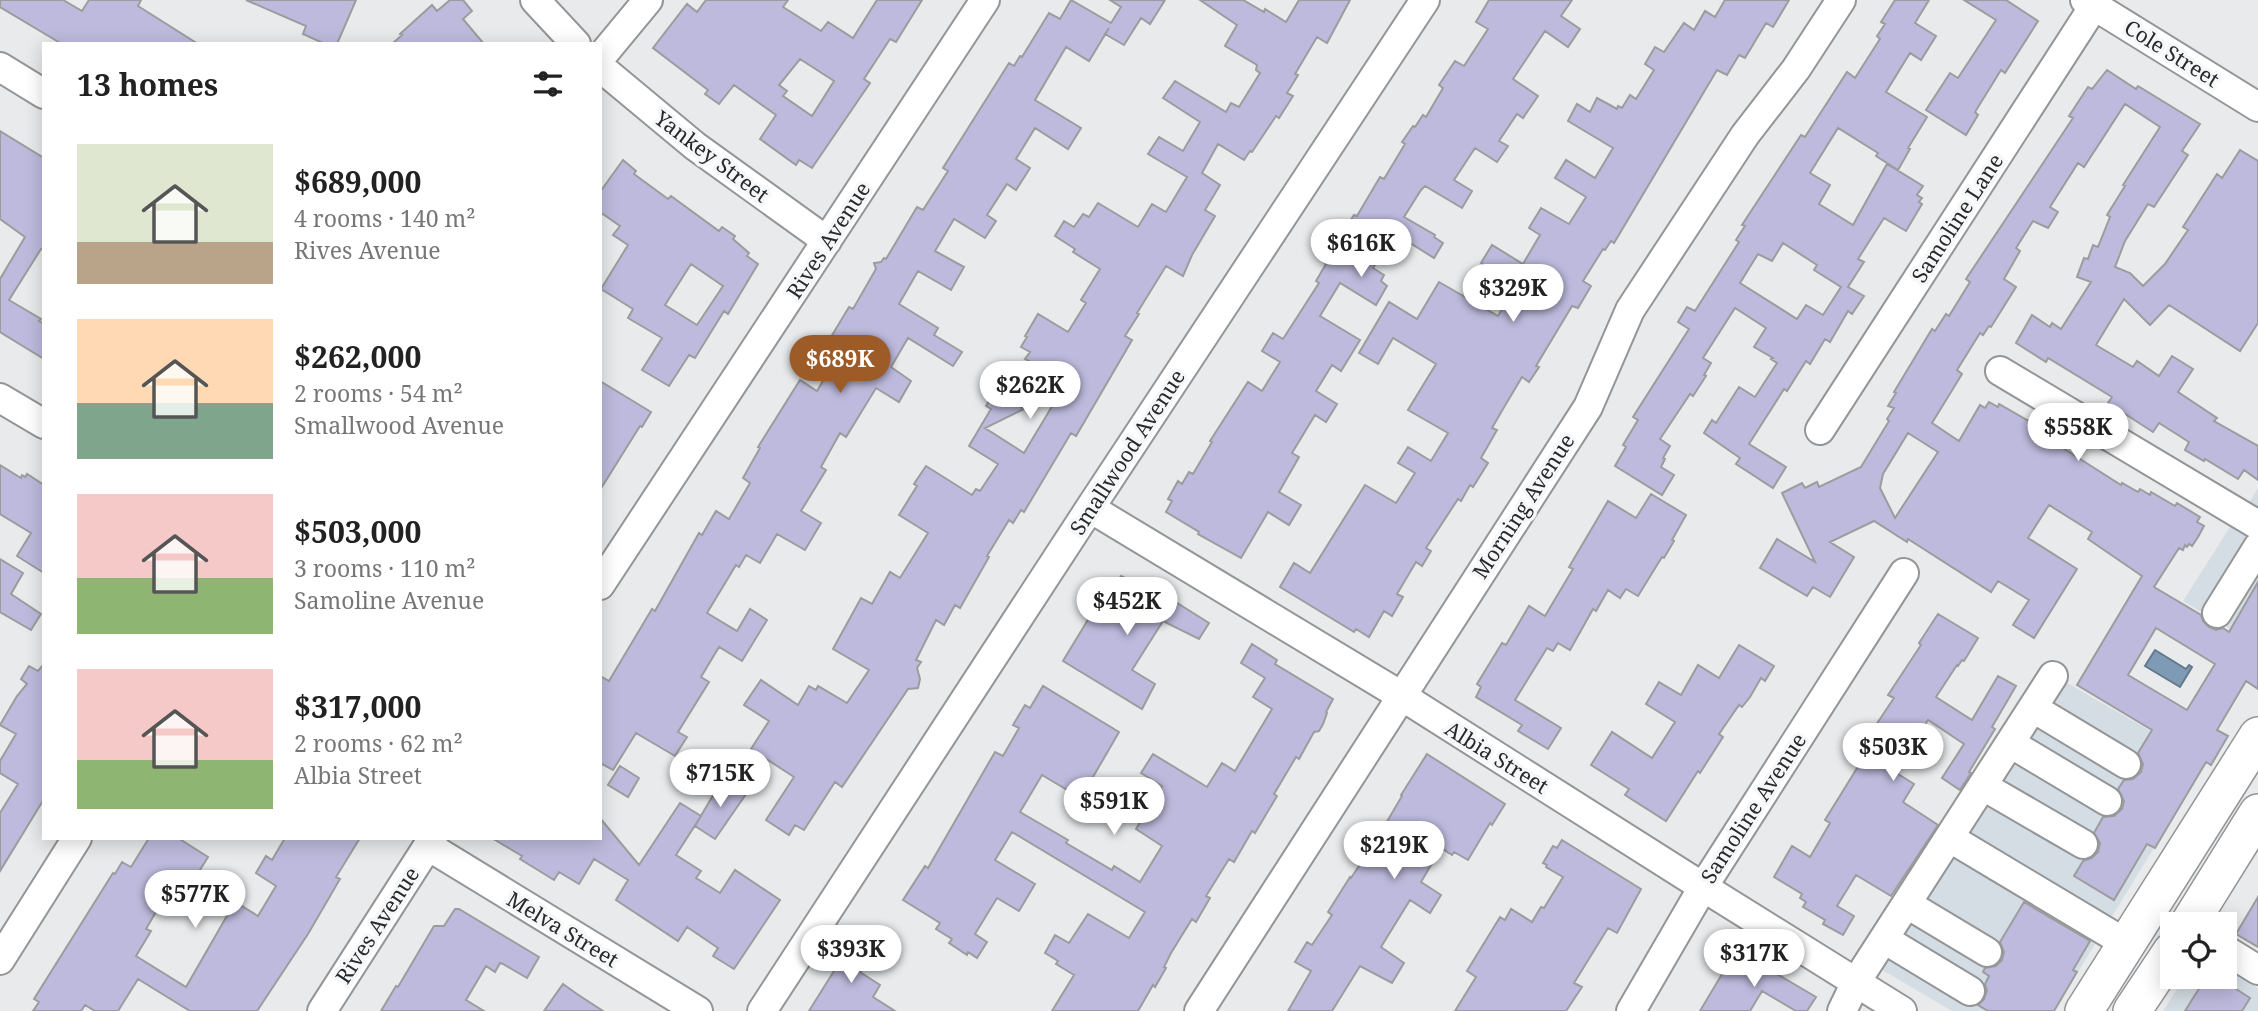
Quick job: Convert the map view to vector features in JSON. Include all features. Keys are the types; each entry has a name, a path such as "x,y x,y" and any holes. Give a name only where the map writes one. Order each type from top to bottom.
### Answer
{"main road":[{"path":"2084,1011 2258,736"},
{"path":"2196,912 2258,813"},
{"path":"2132,1011 2160,969"}],"street":[{"path":"535,0 574,42"},
{"path":"602,56 648,0"},
{"name":"Rives Avenue","path":"602,582 985,0"},
{"name":"Smallwood Avenue","path":"762,1011 1425,0"},
{"name":"Morning Avenue","path":"1199,1011 1400,695 1588,407 1630,310 1745,135 1796,69 1841,0"},
{"name":"Cole Street","path":"2090,3 2258,107"},
{"name":"Samoline Lane","path":"1820,430 2090,3"},
{"path":"0,67 42,93"},
{"name":"Yankey Street","path":"602,69 695,146 827,241"},
{"path":"2000,371 2258,525"},
{"path":"1,401 42,423"},
{"name":"Albia Street","path":"1090,508 1400,695 1902,1011"},
{"path":"2217,613 2258,547"},
{"name":"Samoline Avenue","path":"1631,1011 1703,887 1904,573"},
{"path":"1842,1011 1856,982 2053,676"},
{"path":"2033,708 2126,764"},
{"path":"2010,743 2107,801"},
{"path":"1983,786 2083,844"},
{"path":"1950,838 2127,944"},
{"path":"0,960 76,840"},
{"name":"Rives Avenue","path":"322,1011 430,842"},
{"name":"Melva Street","path":"430,842 698,1011"},
{"path":"1906,905 1987,952"},
{"path":"1884,939 1970,991"},
{"path":"2237,957 2258,970"}],"shaded area":[{"path":"2258,488 2258,646 2183,601"},
{"path":"2062,680 2206,763 2054,1011 1952,1011 1879,968"},
{"path":"2237,975 2258,988 2258,1011 2163,1011 2177,989 2237,989"}],"water":[{"path":"2155,650 2186,669 2189,665 2192,667 2180,687 2145,666"}],"building":[{"path":"0,0 63,0 82,11 89,0 141,0 138,6 195,42 59,42 0,7"},
{"path":"246,0 356,0 338,42 321,42 303,34 306,26"},
{"path":"450,0 463,0 472,11 463,19 482,42 394,42 432,5 437,11"},
{"path":"706,0 788,0 783,7 821,31 828,22 853,38 877,0 922,0 896,42 890,39 864,79 870,83 812,168 799,160 796,165 760,139 776,115 734,85 719,104 705,94 708,90 653,48 687,4 697,12","holes":["800,59 834,81 812,116 783,96 787,91 779,85"]},
{"path":"1071,0 1111,23 1121,7 1110,0 1165,0 1150,24 1141,18 1124,45 1105,34 1089,61 1066,47 1035,100 1081,128 1068,149 1035,128 1016,159 1030,168 1016,190 1007,184 987,215 996,221 985,238 954,219 935,251 964,267 951,290 918,271 899,304 938,328 934,335 962,352 953,366 908,338 891,367 911,381 899,402 876,388 846,437 840,433 821,467 826,470 801,511 821,523 805,550 777,534 760,563 746,555 739,567 736,565 707,613 737,631 750,609 767,620 742,661 719,647 701,677 709,682 678,732 687,737 675,756 636,733 613,770 602,764 602,677 609,681 652,609 655,611 699,533 702,535 716,511 729,519 750,483 743,478 760,448 758,447 800,380 817,391 838,355 825,347 849,307 853,309 876,269 874,263 886,259 917,207 923,210 948,171 943,168 1009,63 1014,66 1020,56 1022,57 1049,13 1060,19"},
{"path":"1200,0 1243,0 1286,22 1299,0 1350,0 1327,43 1317,37 1287,93 1293,96 1252,152 1250,151 1244,160 1218,144 1202,173 1220,185 1205,210 1215,216 1183,276 1166,266 1125,336 1132,340 1076,436 1071,433 1024,512 1021,510 1013,523 1009,520 960,608 955,605 944,625 936,620 916,660 921,662 917,668 920,679 918,688 908,689 842,787 835,782 804,830 795,825 789,835 766,820 794,777 751,749 769,721 744,705 761,680 798,705 809,686 816,690 818,686 847,703 869,670 833,649 861,598 872,604 890,572 900,578 928,533 899,515 926,466 972,495 976,489 980,491 998,464 969,446 991,409 986,406 995,391 1024,409 985,428 1024,453 1063,388 1028,366 1031,362 1025,359 1030,352 1021,347 1027,337 1025,336 1038,314 1068,332 1086,303 1081,300 1100,269 1073,252 1075,249 1055,236 1064,221 1074,227 1083,214 1089,217 1098,203 1138,227 1152,204 1166,212 1187,177 1148,154 1159,137 1183,151 1200,122 1163,98 1175,81 1226,112 1231,103 1239,107 1260,73 1256,70 1257,65 1225,46 1237,25"},
{"path":"1489,0 1572,0 1561,16 1580,29 1568,47 1545,31 1513,79 1538,96 1523,118 1517,114 1499,141 1508,146 1497,162 1475,148 1454,180 1472,191 1462,208 1425,186 1421,190 1404,217 1435,235 1434,237 1443,243 1434,258 1394,233 1373,268 1384,275 1381,281 1387,286 1376,305 1340,283 1320,316 1360,340 1341,371 1332,365 1316,391 1337,404 1326,422 1315,415 1292,453 1299,457 1279,492 1301,505 1289,525 1268,512 1241,558 1166,512 1172,501 1168,499 1178,481 1182,484 1189,472 1193,474 1212,442 1210,441 1248,382 1262,391 1280,362 1262,351 1273,333 1283,339 1319,283 1316,281 1326,264 1324,262 1354,215 1357,216 1380,177 1384,179 1413,126 1415,127 1423,115 1426,117 1443,88 1439,85 1455,61 1464,66 1488,29 1476,22"},
{"path":"1725,0 1789,0 1773,27 1766,23 1745,58 1739,55 1727,75 1717,70 1614,243 1611,241 1605,250 1603,249 1583,281 1591,286 1578,308 1572,306 1529,382 1522,377 1492,428 1497,430 1481,458 1488,463 1473,487 1470,485 1461,501 1458,499 1426,548 1431,551 1422,566 1416,562 1397,594 1403,597 1392,616 1384,611 1369,637 1356,629 1354,632 1280,587 1294,563 1310,573 1365,485 1396,503 1415,473 1398,463 1408,447 1431,461 1448,433 1408,410 1436,364 1393,338 1378,364 1359,353 1389,302 1417,319 1439,282 1498,316 1517,284 1481,263 1492,245 1523,264 1540,235 1529,228 1541,208 1569,224 1586,197 1555,178 1566,160 1595,178 1613,148 1568,121 1577,104 1590,112 1597,98 1617,109 1618,106 1622,108 1630,95 1636,99 1654,70 1645,64 1655,47 1664,52 1684,23 1694,30 1705,11 1715,17"},
{"path":"1895,0 1929,0 1915,23 1936,36 1921,60 1910,53 1886,92 1927,117 1898,170 1876,156 1878,153 1838,128 1810,173 1830,185 1819,204 1853,225 1887,164 1923,186 1917,195 1922,198 1919,202 1922,204 1906,231 1884,218 1858,259 1864,262 1848,287 1864,296 1852,314 1848,311 1830,342 1825,339 1810,364 1806,361 1787,391 1784,389 1749,444 1786,467 1773,488 1736,464 1740,458 1704,433 1712,420 1716,423 1739,387 1755,397 1777,363 1754,347 1766,328 1735,308 1703,358 1711,363 1704,375 1706,376 1693,396 1690,394 1660,439 1670,446 1661,467 1674,475 1662,495 1615,466 1626,447 1623,445 1638,420 1633,417 1689,329 1678,322 1687,307 1695,311 1739,242 1736,240 1745,226 1742,225 1801,135 1805,137 1847,72 1855,78 1880,39 1877,36 1885,24 1881,22","holes":["1783,243 1817,265 1814,270 1841,287 1823,315 1806,305 1797,319 1740,283 1758,254 1772,261"]},
{"path":"1964,0 2006,0 2038,21 2005,73 2001,70 1975,112 1978,115 1966,135 1926,110 1950,73 1958,78 1996,20"},
{"path":"2107,70 2200,124 2182,151 2188,155 2154,207 2148,204 2125,241 2115,267 2130,273 2143,286 2165,264 2188,230 2183,227 2217,174 2222,178 2240,150 2258,161 2258,323 2240,351 2169,305 2150,325 2124,299 2096,345 2133,367 2137,361 2159,376 2172,356 2193,369 2178,392 2217,418 2214,421 2258,446 2258,480 2244,470 2238,479 2205,459 2204,461 2185,450 2189,442 2159,423 2153,432 2108,403 2112,397 2048,358 2046,362 2016,343 2032,315 2050,327 2052,323 2061,329 2091,282 2077,277 2084,258 2088,259 2093,245 2098,247 2110,217 2107,215 2160,127 2125,104 2084,167 2078,163 2050,207 2058,212 2048,228 2033,221 2016,248 2020,251 2004,279 2016,287 1991,327 1989,326 1983,335 1980,333 1957,370 1962,374 1932,423 1959,441 1980,405 1985,408 1989,402 1998,407 1999,404 2058,438 2055,443 2121,485 2122,483 2138,492 2140,489 2150,495 2151,492 2200,517 2197,522 2204,526 2198,537 2192,546 2185,545 2183,550 2179,548 2154,587 2201,615 2209,627 2216,630 2223,628 2229,632 2258,582 2258,689 2246,681 2217,730 2228,736 2211,765 2206,762 2155,848 2147,844 2114,900 2074,876 2083,861 2098,852 2100,843 2094,833 2103,817 2114,816 2122,809 2124,801 2118,789 2124,780 2133,779 2141,772 2143,764 2138,753 2152,730 2077,685 2142,576 2088,539 2092,532 2049,505 2028,538 2077,569 2034,638 2013,625 2029,600 1998,581 1991,592 1908,539 1907,542 1874,521 1830,542 1854,557 1830,597 1813,587 1807,596 1760,568 1777,539 1815,562 1782,493 1802,483 1805,488 1817,482 1819,487 1861,467 1889,421 1887,419 1894,408 1888,406 1896,393 1894,392 1932,329 1935,331 1946,314 1949,316 1970,282 1966,279 2073,118 2069,116 2088,87 2092,89","holes":["1908,433 1938,452 1895,518 1880,488 1883,474","2156,628 2215,664 2187,710 2128,675"]},
{"path":"0,131 42,157 42,249 9,300 41,319 42,358 0,332 0,279 25,237 0,219"},
{"path":"623,160 636,171 634,174 668,199 671,196 719,231 722,227 735,236 733,239 749,253 747,256 758,264 728,314 724,311 695,358 689,355 669,386 642,370 662,338 628,318 633,309 602,290 628,245 613,235 620,226 602,213 602,189","holes":["691,264 723,286 697,325 665,305"]},
{"path":"602,382 651,412 642,427 640,426 602,487"},
{"path":"0,465 21,478 27,474 42,484 42,572 17,556 31,533 0,514"},
{"path":"1651,494 1686,515 1664,558 1662,557 1638,596 1626,589 1620,598 1608,590 1596,611 1593,609 1570,650 1558,643 1553,651 1547,648 1515,700 1561,728 1548,749 1518,731 1522,725 1476,697 1481,687 1477,684 1502,643 1506,645 1529,606 1545,616 1573,569 1569,567 1608,501 1636,518"},
{"path":"0,559 23,573 11,594 41,614 31,630 0,612"},
{"path":"1121,576 1137,584 1139,579 1209,623 1199,639 1163,621 1132,670 1155,684 1142,709 1063,661 1092,613 1094,614 1108,590 1113,588"},
{"path":"1938,614 1978,638 1936,697 1972,720 1998,676 2016,686 1960,790 1942,778 1964,744 1928,720 1895,772 1914,784 1903,802 1938,825 1891,896 1856,875 1837,906 1854,916 1843,935 1823,924 1825,920 1803,907 1806,902 1800,898 1802,894 1774,877 1792,846 1810,857 1830,823 1825,820 1872,744 1866,740 1894,698 1888,695"},
{"path":"1252,644 1277,660 1275,664 1333,699 1319,731 1314,732 1299,759 1296,757 1255,833 1252,831 1234,862 1229,859 1206,896 1210,898 1196,922 1192,919 1171,953 1155,987 1153,985 1138,1011 1052,1011 1074,975 1056,964 1058,961 1045,953 1055,935 1069,943 1088,914 1129,938 1145,912 1012,832 995,860 1035,884 1019,911 997,898 975,934 987,942 977,958 949,943 952,939 936,929 940,923 903,900 925,866 928,868 995,752 1003,756 1019,728 1013,725 1025,705 1030,708 1043,686 1119,732 1093,777 1103,783 1091,804 1042,775 1020,812 1112,870 1114,866 1140,882 1162,846 1136,829 1162,786 1141,773 1153,754 1207,787 1222,763 1235,771 1272,709 1253,697 1265,678 1241,663"},
{"path":"1739,645 1774,666 1765,681 1761,678 1742,707 1739,705 1719,734 1723,737 1666,821 1625,795 1629,789 1591,765 1612,732 1652,758 1675,722 1646,704 1659,682 1681,695 1698,665 1719,678"},
{"path":"29,666 38,671 42,666 42,802 0,871 0,813 18,784 0,773 0,761 16,734 0,725 27,684 21,679"},
{"path":"1427,754 1505,804 1468,860 1441,848 1421,882 1441,895 1430,913 1410,900 1381,947 1404,963 1392,983 1360,966 1332,1011 1288,1011 1311,971 1295,962 1307,942 1312,945 1332,915 1328,912 1375,842"},
{"path":"620,766 639,778 628,797 608,785"},
{"path":"722,780 746,794 715,839 695,826"},
{"path":"680,803 701,816 676,855 701,871 696,878 720,893 735,870 780,900 734,969 713,956 718,948 687,927 678,941 616,900 628,880 594,859 579,884 559,872 554,880 495,840 602,840 602,820 639,865"},
{"path":"148,840 181,840 208,857 185,894 171,886 146,929 151,931 136,956 186,987 235,902 258,916 276,886 256,873 266,856 272,860 284,840 359,840 336,877 340,879 308,934 257,1011 190,1011 138,979 118,1011 95,1011 85,1005 81,1011 33,1011 39,1002 34,999 113,873 115,874 122,862 131,867"},
{"path":"1562,840 1641,889 1617,933 1608,928 1574,983 1582,987 1566,1011 1455,1011 1476,977 1467,971 1500,917 1505,920 1511,909 1532,922 1541,907 1544,908 1563,877 1543,863 1553,846 1557,848"},
{"path":"2258,897 2258,947 2237,932"},
{"path":"2024,902 2090,941 2073,970 2077,972 2054,1011 1988,1011 1978,1005 1987,991 1985,984 1989,976 1983,972 1985,968 1996,966 2002,960 2004,952 2000,942"},
{"path":"455,909 539,957 527,978 500,963 495,972 486,966 466,1000 484,1011 381,1011 434,926 444,926"},
{"path":"854,939 874,951 860,972 880,985 873,997 895,1011 809,1011"},
{"path":"1741,953 1816,997 1807,1011 1796,1011 1762,991 1750,1011 1700,1011 1728,964 1733,967"},
{"path":"563,984 577,994 603,1011 544,1011"},
{"path":"2199,989 2236,989 2250,998 2242,1011 2185,1011"}]}
